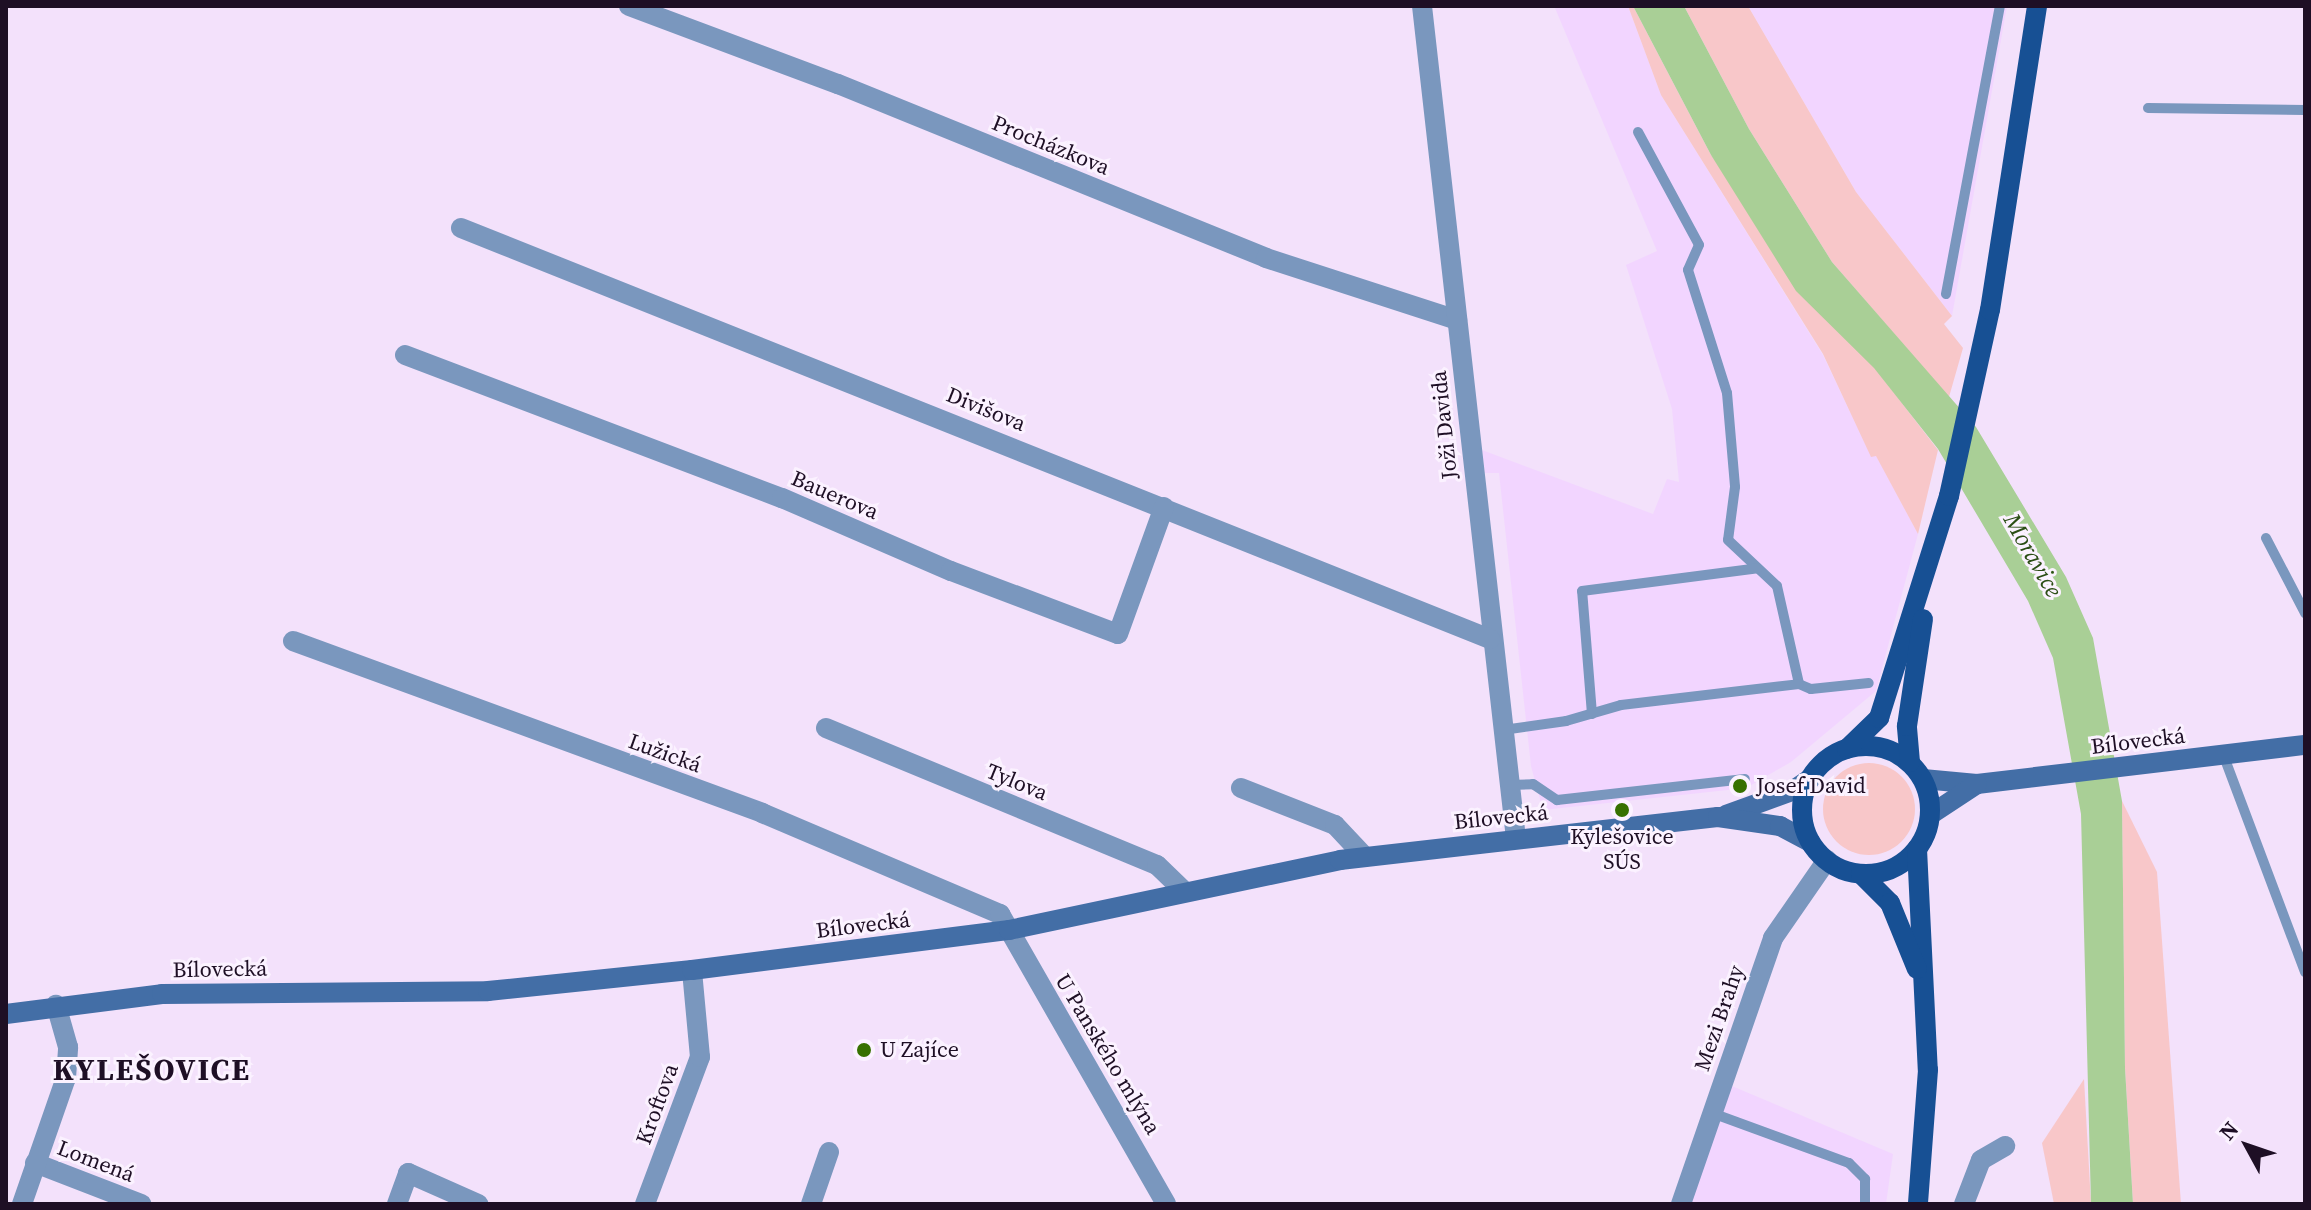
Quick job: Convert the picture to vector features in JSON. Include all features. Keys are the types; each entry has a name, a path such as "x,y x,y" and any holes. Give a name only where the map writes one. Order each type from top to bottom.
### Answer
{"main road":[{"path":"1910,762 1907,726 1931,563 1978,365 2037,6"},
{"name":"Bílovecká","path":"6,1014 56,1005 204,992 488,991 692,970 1009,930 1183,890 1365,857 1718,817 1783,795 1811,778 1823,763 1847,749 1879,718 1931,563"},
{"name":"Bílovecká","path":"1977,784 2305,745"},
{"path":"1847,749 1882,747 1910,762 1923,779 1930,815 1917,849 1919,976 1926,1035 1918,1204"},
{"path":"1810,842 1802,805 1811,778"},
{"path":"1923,779 1977,784"},
{"path":"1930,815 1977,784"},
{"name":"Bílovecká","path":"1718,817 1780,826 1810,842 1827,860 1861,874"},
{"path":"1861,874 1892,869 1917,849"},
{"path":"1861,874 1890,903 1919,976"}],"street":[{"name":"Procházkova","path":"629,6 838,84 1266,258 1457,320"},
{"name":"Joži Davida","path":"1422,6 1490,639 1516,839"},
{"name":"Divišova","path":"461,228 1490,639"},
{"name":"Bauerova","path":"405,355 782,498 951,571 1118,634 1164,507"},
{"name":"Lužická","path":"293,641 885,862 1000,914 1009,930"},
{"name":"Tylova","path":"826,728 1157,865 1183,890"},
{"path":"1241,788 1335,825 1365,857"},
{"name":"Mezi Brahy","path":"1681,1204 1773,938 1827,860"},
{"name":"U Panského mlýna","path":"1009,930 1166,1204"},
{"name":"Kroftova","path":"645,1204 700,1057 692,970"},
{"name":"Lomená","path":"22,1204 66,1078 68,1047 56,1005"},
{"path":"1964,1204 1981,1160 2005,1146"},
{"path":"811,1204 829,1152"},
{"name":"Lomená","path":"35,1163 141,1204"},
{"path":"397,1204 408,1173 478,1204"}],"lane":[{"path":"1946,294 2000,6"},
{"path":"2148,108 2305,110"},
{"path":"1638,132 1699,245 1688,270 1727,393 1735,487 1728,540 1781,594 1799,684"},
{"path":"2266,538 2305,613"},
{"path":"1592,714 1582,591 1758,568"},
{"path":"1501,730 1592,714 1621,705 1799,684 1811,689 1869,683"},
{"path":"2214,755 2305,972"},
{"path":"1509,785 1533,784 1557,800 1745,779"},
{"path":"1712,1113 1849,1163 1865,1179 1865,1204"}],"shaded area":[{"path":"1628,6 1661,95 1823,355 1871,456 1876,455 1918,534 1876,691 1791,762 1746,788 1543,810 1531,766 1499,473 1485,473 1482,450 1653,514 1667,479 1679,482 1672,409 1626,265 1657,251 1555,8"},
{"path":"1628,6 1633,6 1711,155 1938,450 1918,534 1876,456 1871,457 1823,354 1661,95"},
{"path":"1684,6 1748,6 1856,192 1952,316 1944,324 1963,348 1949,397 1832,262 1749,129"},
{"path":"1748,6 2007,6 1952,316 1856,192"},
{"path":"1869,763 1886,767 1901,777 1911,792 1915,809 1911,826 1901,841 1886,851 1869,855 1852,851 1837,841 1827,826 1823,809 1827,792 1837,777 1852,767"},
{"path":"2122,801 2157,872 2181,1204 2133,1204 2125,1068"},
{"path":"2084,1079 2091,1204 2054,1204 2042,1143"},
{"path":"1727,1084 1893,1154 1886,1204 1687,1204"}],"water":[{"name":"Moravice","path":"1633,6 1684,6 1749,129 1832,262 1976,427 2066,577 2093,638 2122,801 2125,1068 2133,1204 2091,1204 2081,814 2053,658 2028,601 1938,449 1874,368 1796,291 1711,155"}],"place":[{"name":"Josef David","path":"1740,786"},
{"name":"Kylešovice SÚS","path":"1622,810"},
{"name":"U Zajíce","path":"864,1050"}],"district":[{"name":"KYLEŠOVICE","path":"152,1070"}]}
